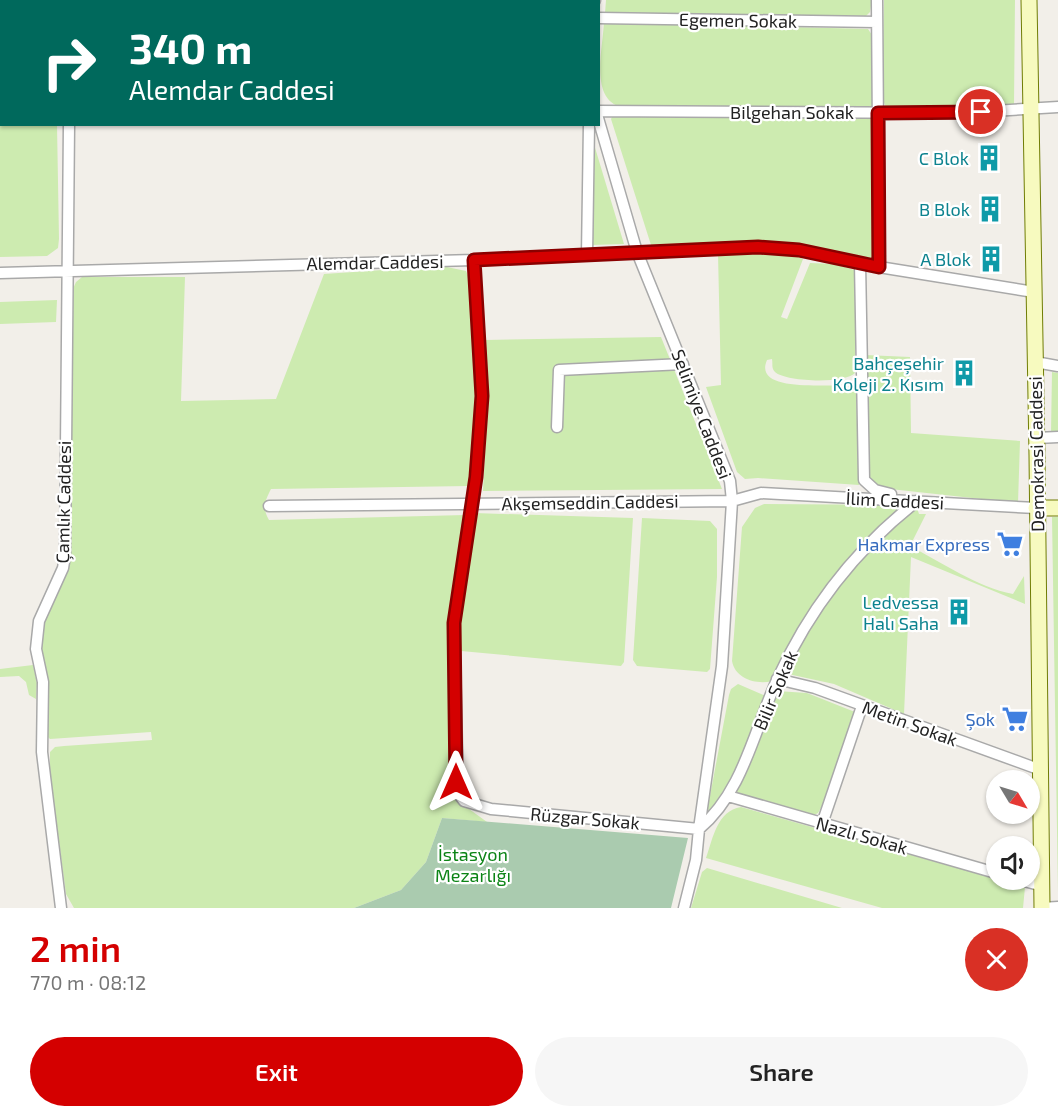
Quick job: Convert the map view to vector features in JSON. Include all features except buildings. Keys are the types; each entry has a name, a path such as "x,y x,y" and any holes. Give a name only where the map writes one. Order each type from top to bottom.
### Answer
{"main road":[{"name":"Demokrasi Caddesi","path":"1029,0 1042,908"},
{"name":"İlim Caddesi","path":"1036,508 1058,508"}],"street":[{"path":"877,0 879,267"},
{"name":"Egemen Sokak","path":"600,18 877,22"},
{"name":"Bilgehan Sokak","path":"600,111 961,113 1058,107"},
{"name":"Selimiye Caddesi","path":"600,125 637,252 730,481 732,501 722,666 699,829"},
{"name":"Çamlık Caddesi","path":"60,908 42,752 43,682 36,649 39,621 63,568 65,556 69,126"},
{"path":"587,255 589,126"},
{"name":"Alemdar Caddesi","path":"0,273 66,269 474,260 774,248 1034,292"},
{"path":"471,503 479,445 482,396 474,260"},
{"path":"860,263 864,480 875,490 917,501"},
{"path":"1035,363 1058,366"},
{"path":"557,427 559,370 682,364"},
{"path":"1037,438 1058,437"},
{"name":"İlim Caddesi","path":"732,501 761,494 917,501 1018,509 1036,508"},
{"name":"Akşemseddin Caddesi","path":"269,506 732,501"},
{"name":"Bilir Sokak","path":"699,829 714,815 728,796 743,766 777,679 801,631 840,576 875,537 917,501"},
{"name":"Rüzgar Sokak","path":"471,503 454,623 458,793 464,801 472,805 491,809 699,829"},
{"name":"Metin Sokak","path":"777,679 815,688 1041,770"},
{"path":"822,824 862,706"},
{"name":"Nazlı Sokak","path":"728,796 986,870"},
{"path":"684,908 696,860 699,829"},
{"path":"1042,908 1058,908"}],"green space":[{"path":"606,0 872,0 870,12 866,16 605,13"},
{"path":"884,0 1015,0 1014,104 994,107 886,108 882,97"},
{"path":"604,22 868,29 872,35 873,107 622,107 612,102 605,94 602,84 600,72"},
{"path":"614,113 872,118 874,261 772,242 651,245 611,119"},
{"path":"0,126 57,126 58,248 47,256 0,257"},
{"path":"593,141 624,244 592,245"},
{"path":"718,254 793,255 803,259 781,317 787,319 810,263 834,264 855,270 855,373 849,377 828,380 791,378 775,372 772,359 767,360 766,372 772,379 785,383 856,387 859,485 745,479 737,472 706,387 721,385"},
{"path":"442,266 466,271 471,286 475,399 474,443 469,486 271,489 265,508 269,520 465,515 451,618 453,784 458,801 487,822 442,818 426,862 401,890 354,908 74,908 66,894 50,774 50,752 55,747 152,740 151,732 50,739 47,736 39,646 44,623 70,560 72,291 76,282 82,277 185,277 181,401 276,399 324,274"},
{"path":"57,300 56,322 0,324 0,302"},
{"path":"661,337 722,489 483,491 488,391 485,340"},
{"path":"865,355 910,357 911,433 1020,441 1018,503 881,488 869,480"},
{"path":"1052,372 1058,373 1058,433 1051,433"},
{"path":"764,504 903,505 863,544 828,586 812,608 772,681 760,682 742,676 737,672 732,661 742,527 755,508"},
{"path":"917,508 919,514 926,514 910,546 960,574 1000,591 1013,594 1024,576 1025,604 911,557 904,714 834,684 788,674 806,634 830,597 858,562 906,515"},
{"path":"474,513 633,518 624,662 621,666 461,651 458,613"},
{"path":"1052,517 1058,517 1058,893"},
{"path":"642,518 710,521 717,529 717,577 710,669 707,672 637,666 633,660"},
{"path":"33,665 37,683 36,699 29,695 26,682 19,676 0,677 0,669"},
{"path":"738,684 766,696 732,778 706,817 729,695 731,689"},
{"path":"777,691 807,693 855,712 825,800 818,813 814,815 735,792 748,770"},
{"path":"741,807 986,876 986,890 1025,890 1023,908 882,908 706,858 717,826 726,814"},
{"name":"İstasyon Mezarlığı","path":"442,818 688,838 671,908 354,908 401,890 426,862"},
{"path":"707,868 842,908 691,908 702,872"}],"place":[{"name":"C Blok","path":"989,158"},
{"name":"B Blok","path":"990,209"},
{"name":"A Blok","path":"991,259"},
{"name":"Bahçeşehir Koleji 2. Kısım","path":"964,373"},
{"name":"Hakmar Express","path":"1010,544"},
{"name":"Ledvessa Halı Saha","path":"959,612"},
{"name":"Şok","path":"1015,719"}],"route":[{"path":"456,782 454,623 476,477 482,396 474,260 758,247 799,250 879,267 878,113 981,112"}]}
